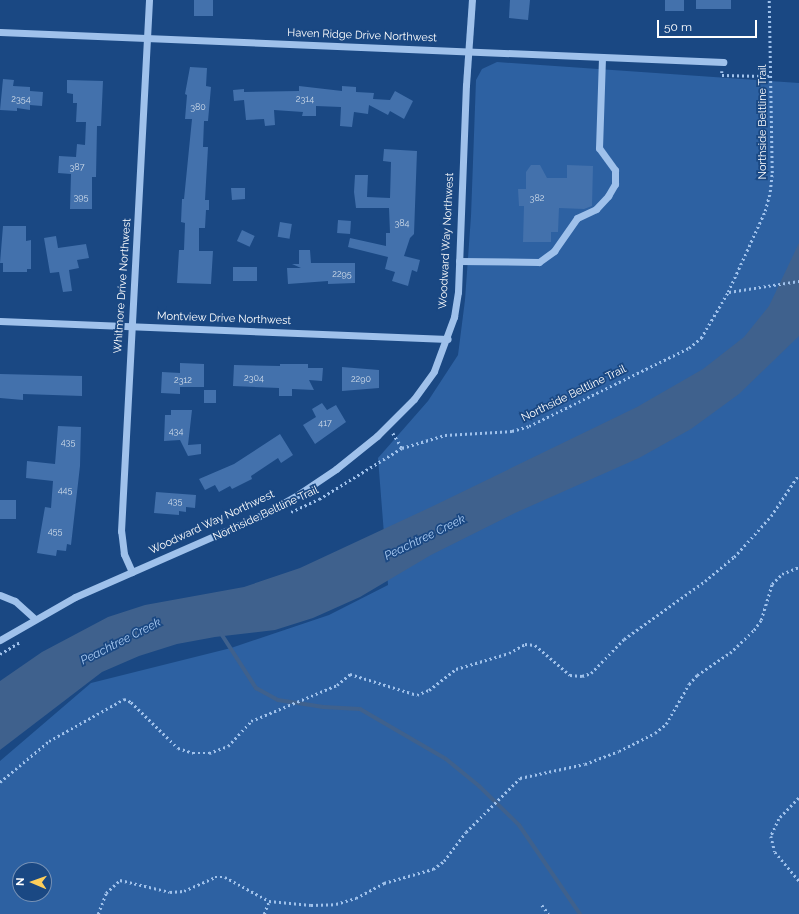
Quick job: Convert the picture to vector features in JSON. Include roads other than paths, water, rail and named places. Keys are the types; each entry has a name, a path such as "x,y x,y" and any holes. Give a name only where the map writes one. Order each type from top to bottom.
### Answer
{"street":[{"name":"Whitmore Drive Northwest","path":"132,572 124,554 121,531 131,326 141,186 149,0"},
{"name":"Woodward Way Northwest","path":"0,640 34,618 132,572 264,514 299,494 336,469 388,424 414,399 434,370 448,339 458,292 468,51 472,0"},
{"name":"Haven Ridge Drive Northwest","path":"0,32 723,62"},
{"path":"459,261 539,262 554,251 577,218 596,209 608,196 615,184 616,170 599,148 602,57"},
{"name":"Montview Drive Northwest","path":"0,321 448,339"},
{"path":"0,595 15,601 34,618"}],"water":[{"name":"Peachtree Creek","path":"799,243 799,336 739,394 691,429 639,458 515,513 431,555 360,597 313,618 275,630 215,637 177,644 139,656 102,672 0,750 0,681 42,652 108,617 145,605 244,587 300,568 431,507 637,407 703,369 744,337 769,306"}],"waterway":[{"path":"220,632 256,688 278,700 323,707 360,709 446,759 479,786 519,825 580,914"}]}
